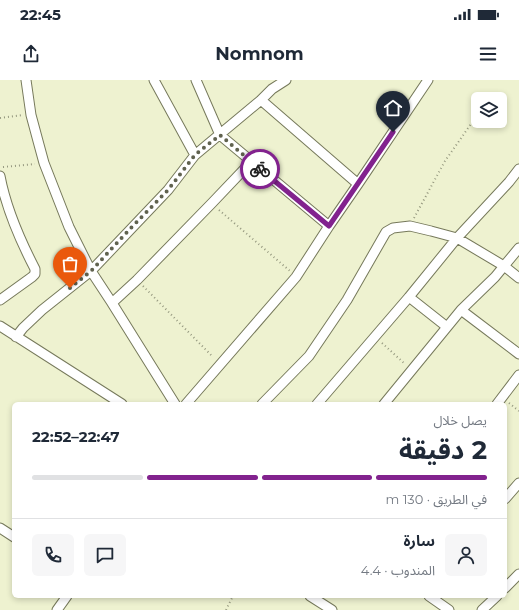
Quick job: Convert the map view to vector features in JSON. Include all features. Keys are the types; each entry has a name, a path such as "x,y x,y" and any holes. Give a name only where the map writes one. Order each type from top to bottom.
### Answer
{"street":[{"path":"26,80 31,114 44,163 69,227 91,271 174,402"},
{"path":"154,80 195,155"},
{"path":"196,80 220,135 329,226"},
{"path":"16,337 42,310 91,271 168,190 195,155 261,100 270,84 286,80"},
{"path":"188,402 296,277 428,80"},
{"path":"261,100 358,184"},
{"path":"112,303 137,280 212,204 251,162"},
{"path":"319,402 409,298 457,238 509,182 519,169"},
{"path":"0,176 13,220 35,269 35,274 32,277 0,300"},
{"path":"264,402 309,356 347,300 386,232 393,228 410,226 457,238 504,266 519,278"},
{"path":"386,402 461,310 495,277 519,248"},
{"path":"409,298 447,327"},
{"path":"461,310 519,354"},
{"path":"0,326 119,402"},
{"path":"499,402 519,375"},
{"path":"507,497 519,483"},
{"path":"0,528 12,536"},
{"path":"507,586 519,574"},
{"path":"58,610 66,598"},
{"path":"313,598 332,610"},
{"path":"432,598 449,610"},
{"path":"482,610 495,598"}],"path":[{"path":"0,118 31,114"},
{"path":"410,226 445,161 471,124"},
{"path":"0,168 44,163"},
{"path":"212,204 296,277"},
{"path":"137,280 221,364"},
{"path":"375,337 411,370"},
{"path":"226,610 232,598"}],"way so far":[{"path":"70,288 91,271 168,190 195,155 220,135 260,169"}],"route":[{"path":"260,169 329,226 393,132"}]}
